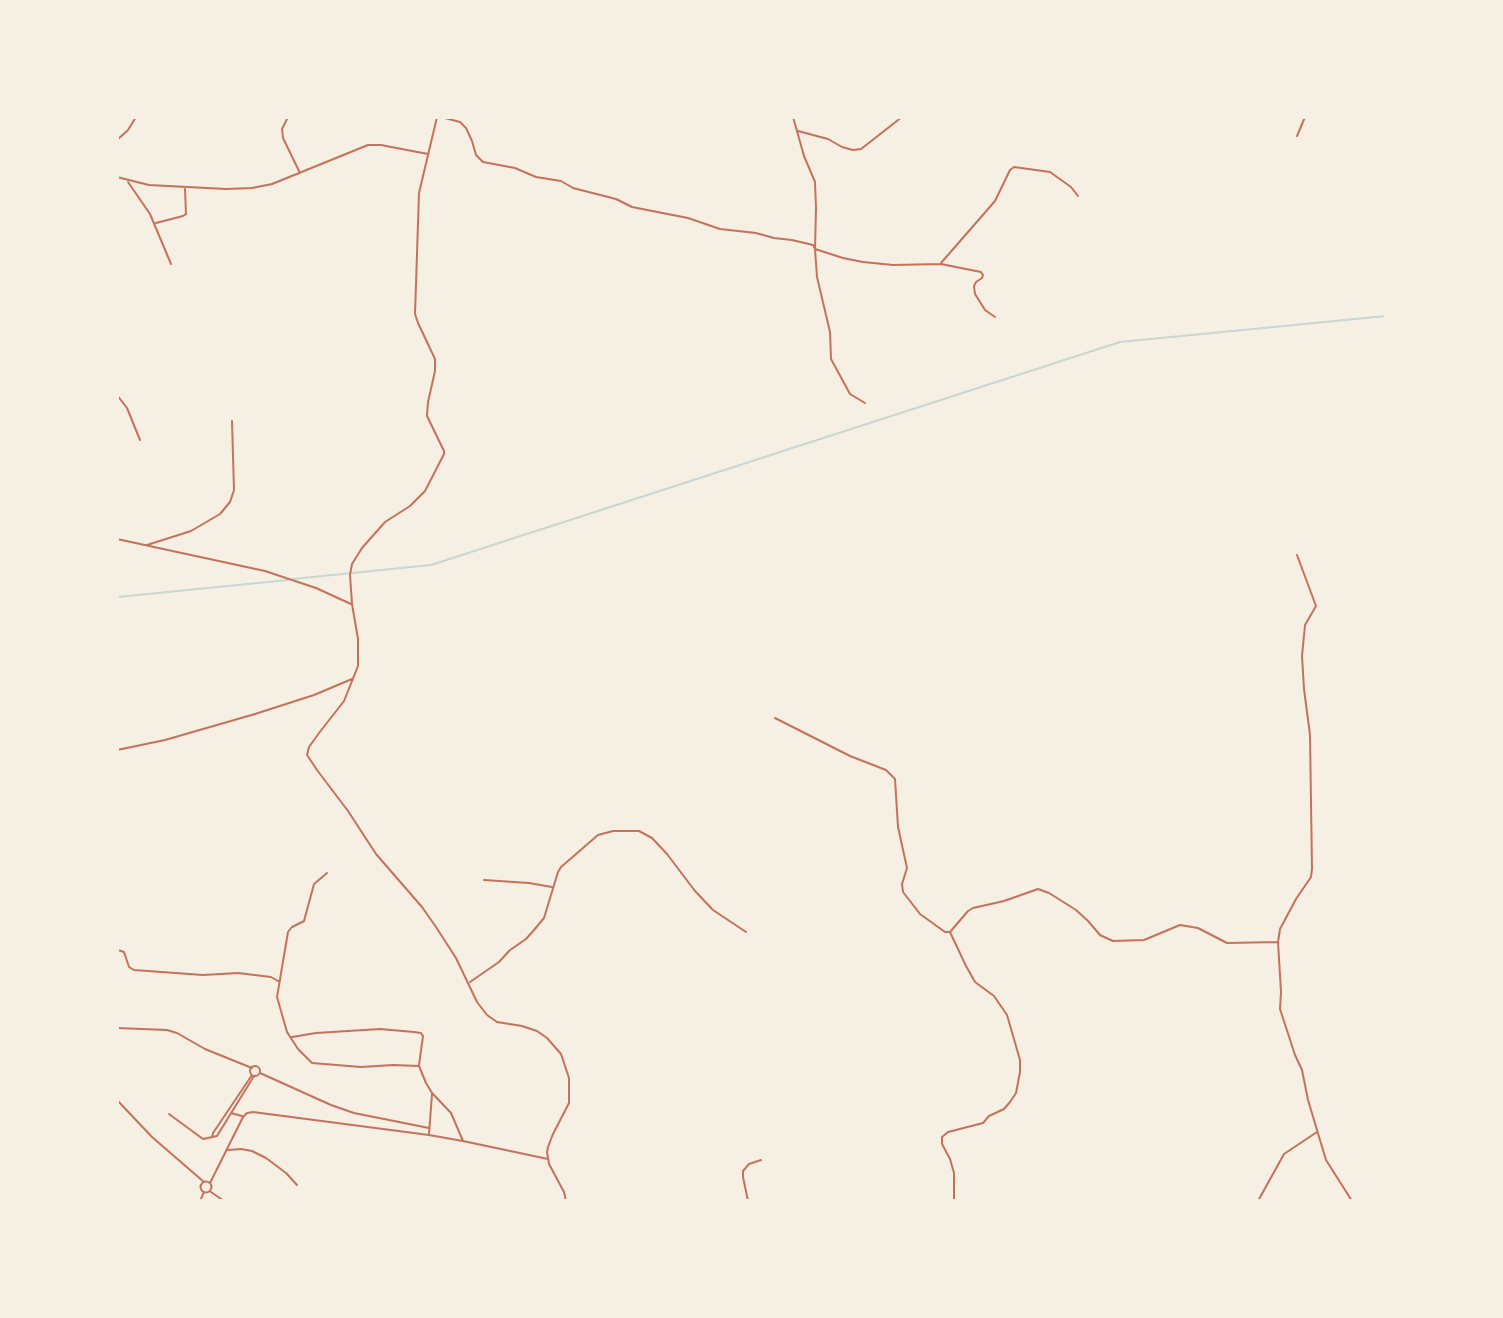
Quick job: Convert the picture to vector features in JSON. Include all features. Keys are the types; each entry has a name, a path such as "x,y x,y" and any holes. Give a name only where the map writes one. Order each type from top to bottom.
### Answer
{"street":[{"path":"117,140 128,131 136,117"},
{"path":"288,117 282,133 299,172"},
{"path":"436,117 419,193 415,314 435,359 427,416 444,452 425,491 410,506 385,522 357,554 350,571 358,639 358,666 350,691 309,747 307,755 376,854 422,907 456,958 482,1009 497,1022 537,1031 551,1042 563,1058 569,1078 569,1103 548,1147 548,1159 566,1201"},
{"path":"441,117 460,122 466,128 476,155 483,162 561,181 573,188 616,199 632,207 688,218 720,229 792,240 863,262 893,265 941,264 981,272 982,278 974,286 975,294 985,310 995,317"},
{"path":"793,117 815,182 817,277 830,332 833,364 850,394 865,402"},
{"path":"796,131 828,139 852,150 861,149 902,117"},
{"path":"1297,136 1305,117"},
{"path":"117,177 149,185 226,189 260,187 371,145 428,154"},
{"path":"941,264 995,201 1014,167 1050,172 1071,187 1078,196"},
{"path":"127,180 155,223 171,264"},
{"path":"155,223 186,214 185,186"},
{"path":"117,396 127,408 140,440"},
{"path":"146,546 191,531 220,513 230,502 234,490 232,421"},
{"path":"117,539 258,569 316,588 352,604"},
{"path":"1297,555 1317,606 1305,625 1302,656 1310,735 1312,869 1307,885 1280,929 1280,1009 1294,1055 1302,1070 1325,1160 1352,1201"},
{"path":"117,750 165,740 255,714 314,695 353,678"},
{"path":"775,718 850,756 886,770 895,779 898,827 907,868 902,884 903,892 927,920 945,932 950,932"},
{"path":"469,983 529,937 544,918 561,867 598,835 618,830 639,831 652,838 713,910 746,932"},
{"path":"327,873 314,884 304,921 290,929 277,1001 290,1038 312,1063 361,1067 419,1066"},
{"path":"484,880 553,887"},
{"path":"950,932 968,911 974,908 1038,889 1076,910 1100,935 1113,941 1144,940 1180,925 1198,928 1227,943 1278,942"},
{"path":"950,932 975,982 994,996 1007,1015 1017,1048 1020,1073 1016,1093 1004,1108 989,1116 983,1123 948,1132 942,1137 942,1144 954,1173 954,1201"},
{"path":"118,950 127,954 129,967 134,970 203,975 238,973 271,977 279,982"},
{"path":"117,1028 167,1030 177,1033 205,1049 252,1068 258,1067 260,1073"},
{"path":"290,1038 316,1033 380,1029 421,1033 423,1036 419,1066 422,1076 432,1093 451,1113 463,1140"},
{"path":"252,1068 250,1071 253,1075"},
{"path":"211,1138 253,1075 260,1073 354,1113 429,1128"},
{"path":"169,1114 203,1139 217,1136 253,1075"},
{"path":"429,1135 432,1093"},
{"path":"117,1100 152,1137 204,1182 210,1183"},
{"path":"210,1191 210,1183 243,1117 253,1112 463,1140 548,1159"},
{"path":"231,1113 243,1117"},
{"path":"1258,1201 1284,1154 1318,1131"},
{"path":"227,1150 242,1149 266,1157 297,1185"},
{"path":"748,1201 743,1171 747,1166 761,1160"},
{"path":"204,1182 201,1186 204,1192"},
{"path":"204,1192 210,1191 224,1201"},
{"path":"200,1201 204,1192"}],"waterway":[{"path":"293,579 431,565 1120,342 1386,316"},
{"path":"117,597 288,580"}]}
